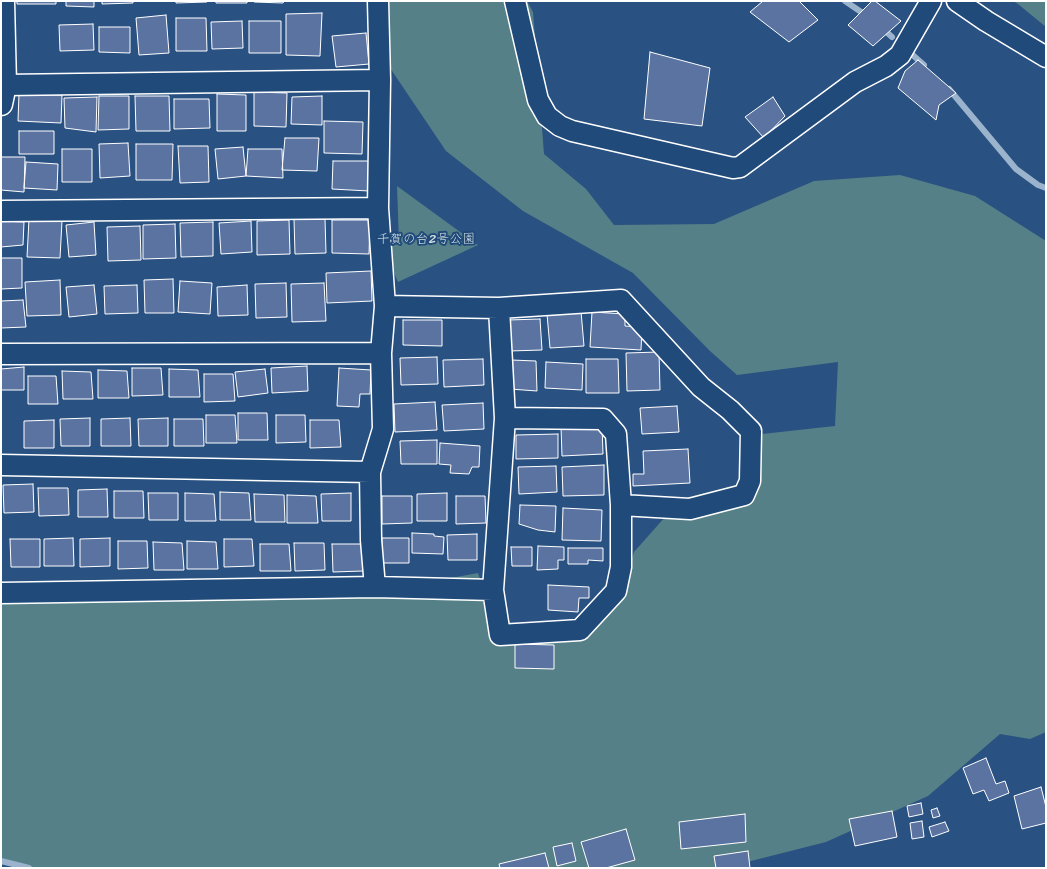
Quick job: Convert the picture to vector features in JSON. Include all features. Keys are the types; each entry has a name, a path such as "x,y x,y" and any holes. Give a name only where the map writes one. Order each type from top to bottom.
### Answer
{"street":[{"path":"3,1 3,95 380,80"},
{"path":"375,587 371,540 370,472 383,429 382,352 385,306 378,208 380,80 378,1"},
{"path":"515,1 538,100 547,116 560,126 733,168 740,166 855,82 886,66 900,55 931,1"},
{"path":"957,1 986,21 1046,57"},
{"path":"1,211 378,208"},
{"path":"385,306 499,308 621,300 701,387 730,410 750,431 750,481 744,495 690,509 621,505"},
{"path":"499,308 504,418 493,590 500,635 580,630 616,591 621,568 621,505 616,434 603,419 504,418"},
{"path":"1,354 382,352"},
{"path":"1,465 370,472"},
{"path":"1,593 375,587 493,590"}],"green space":[{"path":"384,1 527,1 533,12 544,154 586,189 614,225 714,224 814,181 900,175 975,196 1046,241 1046,732 1030,739 1000,734 928,796 826,842 747,862 708,868 31,868 1,864 1,600 142,602 386,590 478,573 499,634 584,633 623,588 634,552 681,499 744,483 761,464 762,434 835,426 838,362 737,375 710,351 633,273 523,211 446,151 384,59"},
{"path":"1013,1 1046,1 1046,27 1018,4"},
{"name":"千賀の台2号公園","path":"397,186 478,245 398,282 380,241 399,242"}],"building":[{"path":"17,1 56,1 56,4 17,4"},
{"path":"66,1 94,1 94,7 66,6"},
{"path":"102,1 133,1 133,3 102,4"},
{"path":"176,1 207,1 207,2 176,3"},
{"path":"216,1 247,1 247,3 216,3"},
{"path":"254,1 284,1 283,3"},
{"path":"763,1 799,1 818,20 789,42 750,12"},
{"path":"872,1 875,1 901,21 873,46 848,25"},
{"path":"322,13 320,56 286,55 286,14"},
{"path":"166,15 169,53 139,55 136,18"},
{"path":"176,18 206,18 207,51 176,51"},
{"path":"242,21 243,48 212,49 211,22"},
{"path":"249,21 281,21 281,53 249,53"},
{"path":"93,24 94,50 60,51 59,25"},
{"path":"99,27 130,27 130,53 99,52"},
{"path":"366,33 369,64 336,67 332,36"},
{"path":"650,52 710,68 702,126 644,119"},
{"path":"918,60 956,93 939,105 936,120 898,88 905,71"},
{"path":"254,92 287,93 286,127 254,126"},
{"path":"19,94 62,95 61,123 18,121"},
{"path":"217,94 246,95 246,131 217,131"},
{"path":"99,96 129,96 129,129 98,130"},
{"path":"135,96 169,96 170,131 136,131"},
{"path":"322,96 322,125 291,124 292,97"},
{"path":"97,97 96,132 65,128 64,98"},
{"path":"773,97 785,116 764,138 745,117"},
{"path":"174,99 209,99 210,128 174,129"},
{"path":"324,121 363,122 362,154 324,153"},
{"path":"19,131 54,131 54,154 19,154"},
{"path":"285,138 319,138 317,171 282,170"},
{"path":"128,143 130,176 100,178 99,144"},
{"path":"136,144 173,144 172,180 136,180"},
{"path":"178,146 208,146 209,182 180,183"},
{"path":"243,147 246,176 218,179 215,149"},
{"path":"62,149 92,149 92,182 62,182"},
{"path":"248,149 282,149 283,178 246,176"},
{"path":"1,157 25,157 24,192 1,190"},
{"path":"333,161 371,161 369,191 332,189"},
{"path":"26,162 58,164 57,190 24,188"},
{"path":"29,219 62,221 60,258 27,257"},
{"path":"294,219 325,219 326,253 295,254"},
{"path":"289,220 290,254 257,255 257,221"},
{"path":"332,220 370,220 369,254 332,253"},
{"path":"1,221 24,222 23,245 1,247"},
{"path":"251,221 252,252 221,254 219,223"},
{"path":"94,222 96,255 69,257 66,225"},
{"path":"213,222 213,256 181,257 180,223"},
{"path":"175,224 176,258 143,259 143,225"},
{"path":"140,226 141,260 108,261 107,227"},
{"path":"1,258 22,258 22,288 1,289"},
{"path":"371,271 372,301 327,303 326,273"},
{"path":"173,279 174,313 145,313 144,280"},
{"path":"60,280 61,315 27,316 25,282"},
{"path":"180,281 212,283 210,314 178,312"},
{"path":"286,283 287,317 256,318 255,284"},
{"path":"324,283 326,321 292,322 291,284"},
{"path":"94,285 97,314 69,317 66,287"},
{"path":"137,285 138,313 105,314 104,286"},
{"path":"247,285 248,315 218,316 217,287"},
{"path":"23,300 26,327 1,328 1,301"},
{"path":"581,311 584,346 550,348 547,314"},
{"path":"592,312 625,314 625,326 642,327 641,350 590,347"},
{"path":"540,319 542,350 509,351 508,320"},
{"path":"403,320 442,320 442,346 403,345"},
{"path":"659,352 660,390 627,391 626,353"},
{"path":"437,357 438,384 401,385 400,358"},
{"path":"483,359 484,385 444,387 443,360"},
{"path":"586,359 618,359 619,393 586,393"},
{"path":"511,360 536,361 537,391 510,389"},
{"path":"546,362 583,364 582,390 545,388"},
{"path":"307,366 308,391 272,393 271,368"},
{"path":"24,367 24,390 1,390 1,369"},
{"path":"132,368 161,368 163,395 132,396"},
{"path":"339,368 371,370 370,394 360,394 359,407 337,406"},
{"path":"169,369 198,370 200,397 169,397"},
{"path":"265,369 268,393 238,397 235,372"},
{"path":"98,370 127,371 129,398 98,398"},
{"path":"62,371 91,372 93,399 63,399"},
{"path":"204,374 233,374 235,401 204,402"},
{"path":"28,376 56,376 58,404 28,404"},
{"path":"435,402 437,430 395,432 394,404"},
{"path":"483,403 484,429 444,431 442,405"},
{"path":"677,406 679,432 642,434 640,408"},
{"path":"238,413 267,413 268,440 238,440"},
{"path":"206,415 235,415 237,443 206,443"},
{"path":"276,415 305,415 306,442 276,443"},
{"path":"90,418 90,446 61,446 60,419"},
{"path":"130,418 131,446 101,446 101,419"},
{"path":"168,418 168,446 139,446 138,419"},
{"path":"174,419 203,419 204,446 174,446"},
{"path":"54,420 54,448 24,448 24,421"},
{"path":"310,420 339,420 341,447 310,448"},
{"path":"602,425 603,454 562,456 561,427"},
{"path":"558,434 558,458 516,459 516,435"},
{"path":"437,440 437,464 401,464 400,441"},
{"path":"440,443 480,446 479,467 472,467 469,474 450,473 451,465 439,464"},
{"path":"688,449 690,483 633,486 633,474 644,474 643,451"},
{"path":"604,465 604,495 563,496 562,467"},
{"path":"556,466 557,492 519,494 518,467"},
{"path":"33,484 34,512 4,513 3,485"},
{"path":"38,488 68,488 69,515 39,516"},
{"path":"107,489 108,517 78,517 78,490"},
{"path":"114,491 143,491 144,518 114,518"},
{"path":"220,492 249,493 251,520 220,520"},
{"path":"148,493 178,493 178,520 149,520"},
{"path":"185,493 214,494 216,521 185,521"},
{"path":"351,493 351,521 322,521 321,494"},
{"path":"447,493 447,521 417,521 417,494"},
{"path":"254,494 284,495 285,522 255,522"},
{"path":"287,495 316,496 318,523 287,523"},
{"path":"382,496 412,496 412,523 382,524"},
{"path":"456,496 485,496 486,523 456,524"},
{"path":"520,505 556,506 555,532 538,530 519,524"},
{"path":"563,508 602,510 601,541 562,540"},
{"path":"412,533 434,534 434,536 444,537 443,554 412,553"},
{"path":"477,534 477,560 448,560 447,535"},
{"path":"73,538 74,566 44,566 44,539"},
{"path":"110,538 110,566 80,567 80,539"},
{"path":"382,538 409,538 409,563 381,563"},
{"path":"10,539 40,539 40,567 11,567"},
{"path":"224,539 252,539 254,566 224,567"},
{"path":"118,541 147,541 148,568 118,569"},
{"path":"187,541 216,542 218,569 187,569"},
{"path":"153,542 182,543 184,570 154,570"},
{"path":"294,543 324,543 325,570 295,571"},
{"path":"260,544 289,544 291,571 260,571"},
{"path":"332,544 362,544 363,571 333,572"},
{"path":"538,546 564,547 564,560 558,560 558,569 537,570"},
{"path":"511,547 532,547 532,566 512,566"},
{"path":"568,548 603,548 603,561 588,560 588,564 568,564"},
{"path":"548,585 589,587 589,598 579,598 578,612 548,610"},
{"path":"515,644 554,645 554,669 515,668"},
{"path":"986,758 996,784 1005,781 1009,793 989,801 984,790 973,794 963,768"},
{"path":"1041,787 1046,807 1046,823 1022,829 1014,796"},
{"path":"921,803 923,814 909,817 907,806"},
{"path":"937,808 940,816 933,818 931,810"},
{"path":"892,811 897,837 855,846 849,819"},
{"path":"745,814 746,842 681,849 679,822"},
{"path":"922,821 924,837 912,839 910,823"},
{"path":"945,822 949,831 932,837 929,827"},
{"path":"626,829 635,860 606,868 589,868 581,842"},
{"path":"572,843 576,861 557,866 553,847"},
{"path":"748,851 750,868 716,868 714,856"},
{"path":"545,853 549,868 500,868 499,864"}],"waterway":[{"path":"845,1 867,16"},
{"path":"882,28 892,37"},
{"path":"907,50 924,65"},
{"path":"949,89 1016,169 1038,185 1046,188"},
{"path":"1,861 29,868"}]}
